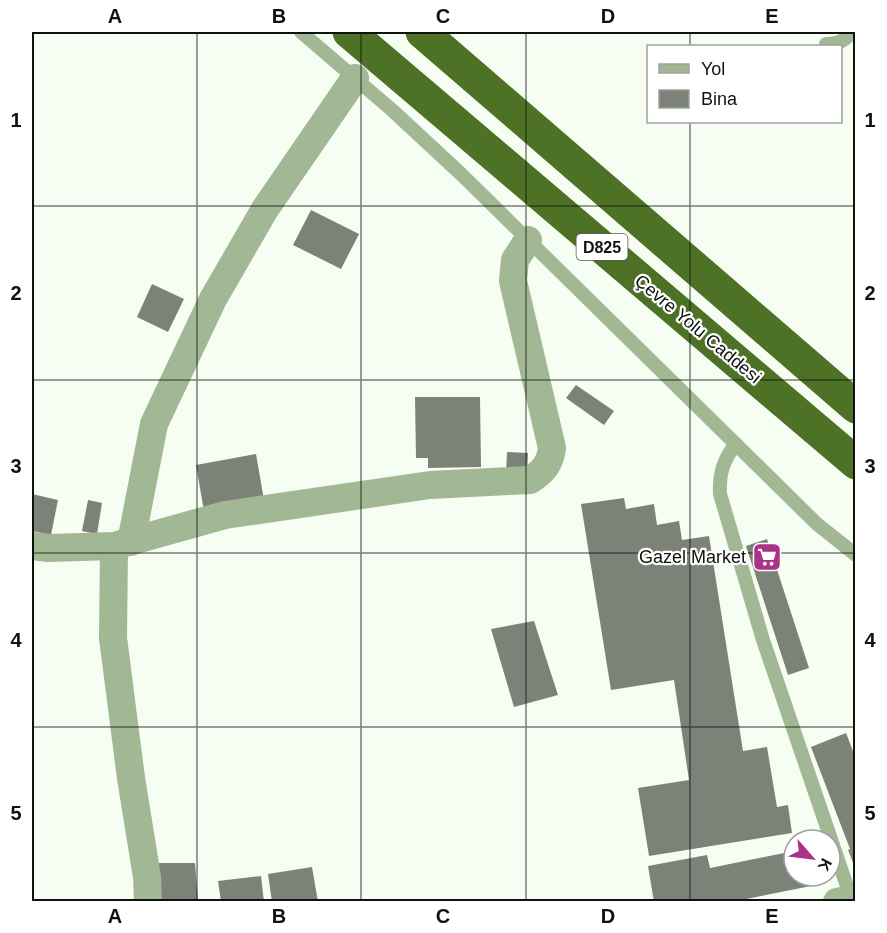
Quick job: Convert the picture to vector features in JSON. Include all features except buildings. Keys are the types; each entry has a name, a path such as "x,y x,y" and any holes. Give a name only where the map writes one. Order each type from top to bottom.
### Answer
{"highway":[{"name":"Çevre Yolu Caddesi","path":"350,32 855,463"},
{"name":"D825","path":"422,32 855,406"}],"street":[{"path":"148,902 147,877 131,778 113,638 123,544 154,424 213,299 265,209 355,78"},
{"path":"32,546 48,548 123,544 225,515 430,485 530,480 547,466 552,448 513,281 515,260 528,240"}],"lane":[{"path":"301,32 461,174 817,524 855,555"},
{"path":"826,44 844,40 851,32"},
{"path":"736,444 728,454 722,468 719,481 720,494 764,640 848,899"}],"place":[{"name":"Gazel Market","path":"767,557"}]}
